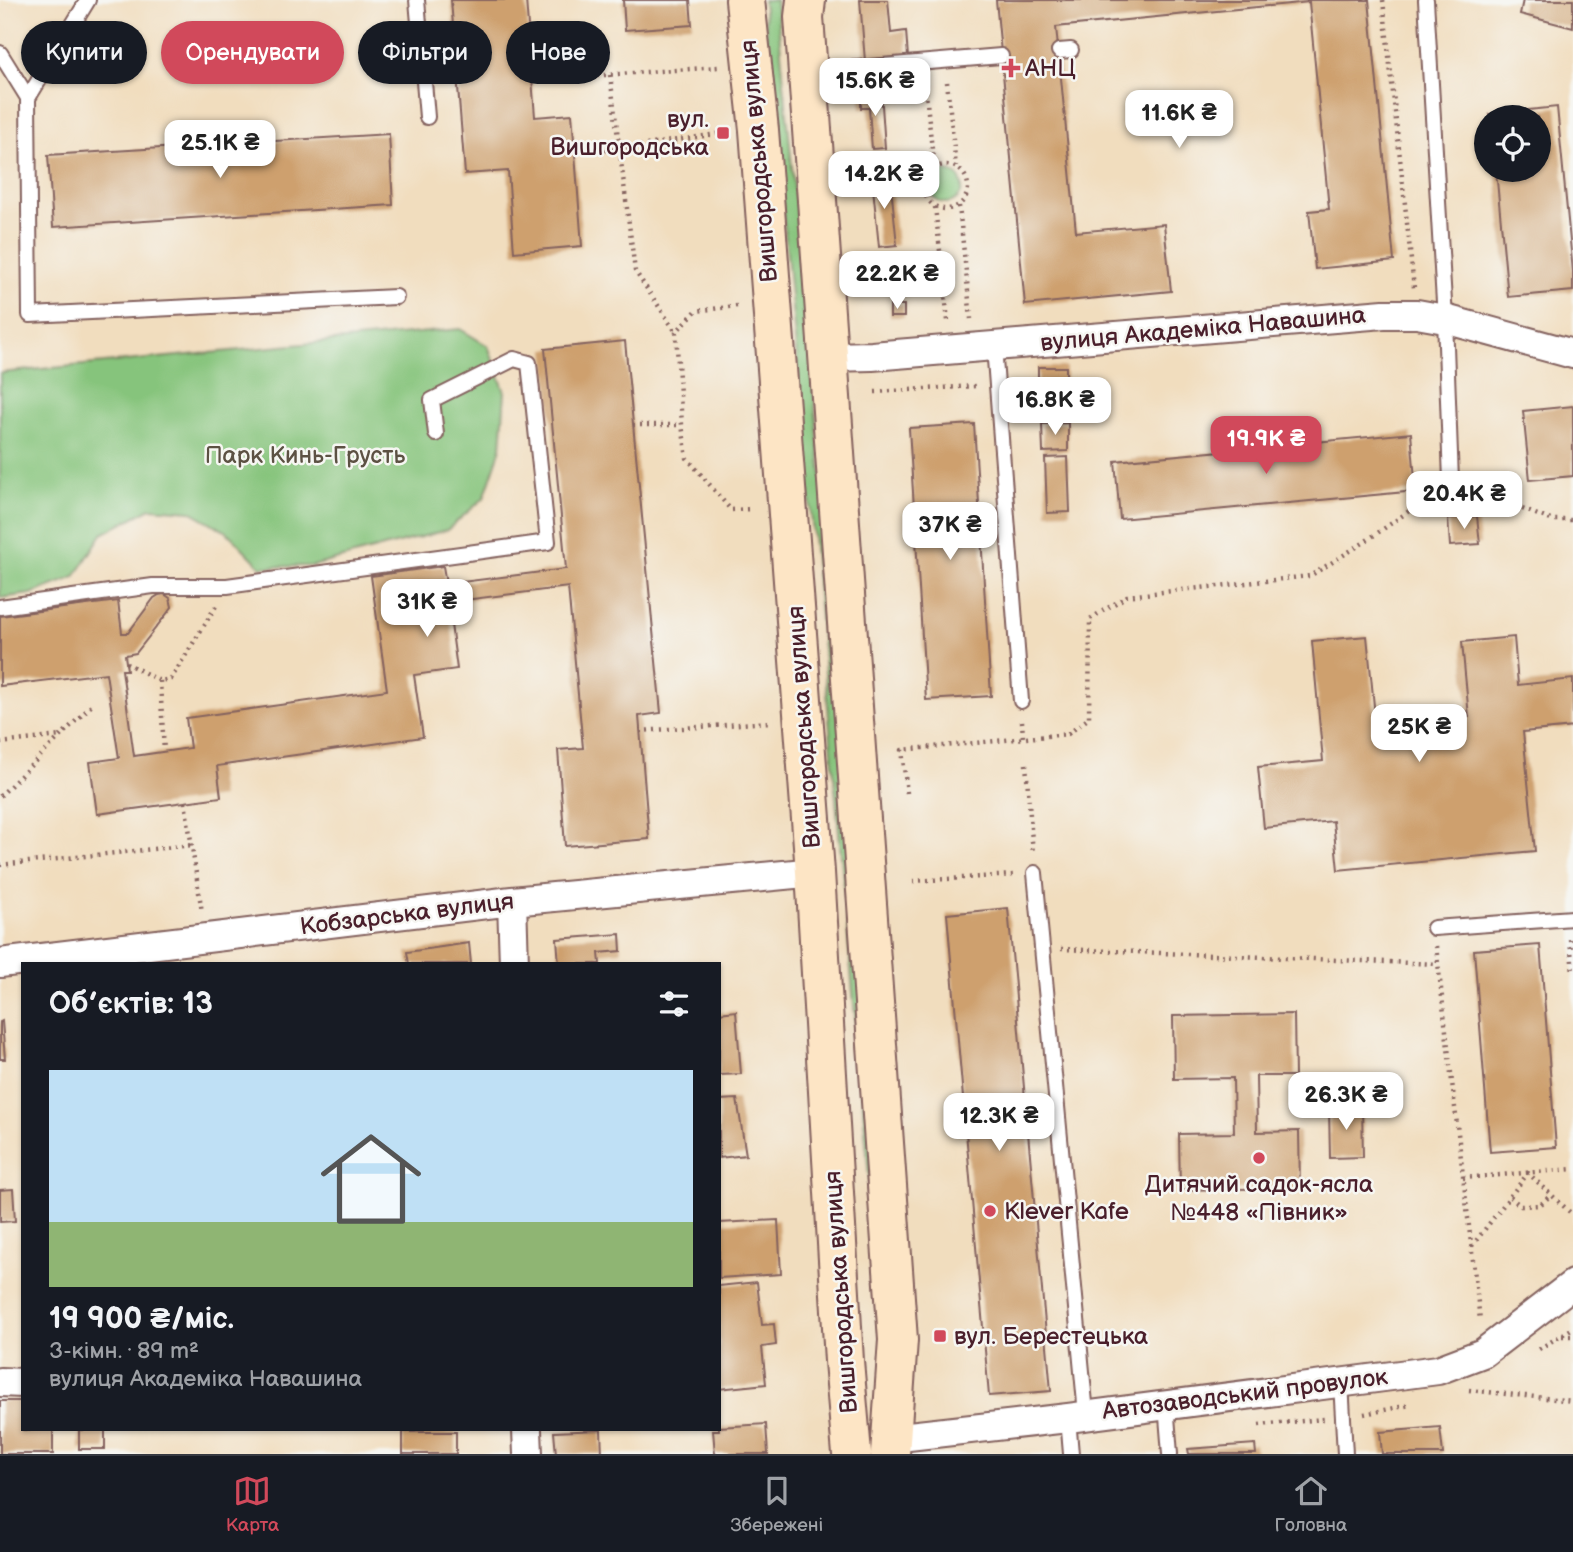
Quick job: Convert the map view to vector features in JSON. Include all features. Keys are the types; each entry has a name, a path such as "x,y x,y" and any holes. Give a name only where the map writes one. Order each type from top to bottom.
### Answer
{"main road":[{"name":"Вишгородська вулиця","path":"745,0 759,130 815,872 843,1347 852,1454"},
{"name":"Вишгородська вулиця","path":"806,0 804,17 898,1340 890,1446"}],"street":[{"name":"вулиця Академіка Навашина","path":"829,357 872,356 1384,314 1417,314 1445,319 1573,354"},
{"name":"Кобзарська вулиця","path":"0,963 512,901 815,872"},
{"path":"512,901 514,962"},
{"name":"Автозаводський провулок","path":"890,1446 1077,1416 1438,1370 1483,1353 1573,1284"},
{"path":"0,1382 21,1383"},
{"path":"527,1431 528,1454"}],"lane":[{"path":"28,98 88,0"},
{"path":"417,0 427,117"},
{"path":"1426,0 1445,319 1451,481"},
{"path":"0,53 28,98 30,316 396,298"},
{"path":"808,72 1001,56"},
{"path":"994,346 1021,701"},
{"path":"0,607 153,586 227,586 548,542 529,363 514,359 432,400 436,434"},
{"path":"1035,873 1077,1416 1071,1454"},
{"path":"1434,928 1571,918"},
{"path":"1341,1382 1345,1454"},
{"path":"1166,1404 1170,1454"}],"path":[{"path":"1383,0 1417,314"},
{"path":"945,61 956,167"},
{"path":"922,63 934,168"},
{"path":"718,67 610,75 635,271 676,331 682,425 687,458 731,510 753,509"},
{"path":"584,152 723,133"},
{"path":"944,165 956,167 964,174 968,185 967,197 959,206 947,210 936,207 927,199 923,188 926,177 934,168 944,165"},
{"path":"895,190 923,188"},
{"path":"959,206 971,319"},
{"path":"936,207 948,322"},
{"path":"676,331 696,311 737,306"},
{"path":"875,392 997,385"},
{"path":"633,425 682,425"},
{"path":"907,793 902,750 1068,734 1089,718 1090,619 1127,596 1310,576 1451,481 1551,520 1573,520"},
{"path":"126,663 160,681 171,679 227,586"},
{"path":"160,681 164,752"},
{"path":"0,796 93,705"},
{"path":"640,731 770,722"},
{"path":"0,743 61,736"},
{"path":"913,881 1035,873 1026,764"},
{"path":"185,802 206,939"},
{"path":"0,865 192,845"},
{"path":"1571,918 1573,973"},
{"path":"1434,928 1483,1353"},
{"path":"1042,948 1438,964"},
{"path":"1463,1178 1573,1169"},
{"path":"1528,1173 1573,1215"},
{"path":"1471,1247 1528,1173"},
{"path":"1510,1197 1521,1206 1540,1205 1551,1195"},
{"path":"1561,1336 1573,1336"},
{"path":"1461,1389 1573,1401"}],"green space":[{"path":"763,0 776,0 879,1072 884,1348 826,674"},
{"path":"946,171 957,176 962,187 957,198 946,203 935,198 930,187 935,176"},
{"name":"Парк Кинь-Грусть","path":"460,329 488,346 505,392 501,448 484,498 447,530 313,566 261,567 227,532 190,511 151,508 102,534 75,577 31,594 0,598 0,373"}],"building":[{"path":"451,0 526,0 528,21 506,21 506,84 532,84 535,117 572,114 582,246 514,252 508,171 465,174 458,84 492,84 492,21 453,21"},
{"path":"623,0 690,0 692,25 625,30"},
{"path":"860,0 888,0 891,33 906,31 908,57 865,61"},
{"path":"996,0 1369,0 1394,261 1315,269 1309,211 1329,209 1309,2 1056,27 1076,232 1164,224 1171,291 1025,305"},
{"path":"1523,0 1573,0 1573,28 1520,14"},
{"path":"881,91 885,148 872,149 869,108 861,108 861,97 868,96 867,92"},
{"path":"1557,107 1573,291 1508,297 1497,182 1551,182 1551,108"},
{"path":"389,134 393,205 53,227 48,155"},
{"path":"890,176 897,245 879,247 872,178"},
{"path":"890,305 904,305 904,317 890,317"},
{"path":"625,341 661,713 639,716 649,839 565,846 558,750 583,748 568,587 448,602 457,669 414,675 423,737 217,766 221,797 97,814 90,762 119,758 106,673 0,686 0,616 118,601 122,633 128,633 154,598 164,594 170,598 172,607 136,653 125,655 127,670 122,670 134,756 190,748 186,718 387,690 371,576 443,566 446,584 566,569 545,349"},
{"path":"1038,367 1066,367 1066,382 1038,382"},
{"path":"1573,406 1573,476 1530,480 1523,411"},
{"path":"1068,423 1068,451 1043,452 1042,424"},
{"path":"974,424 991,696 926,700 909,428"},
{"path":"1411,433 1416,491 1120,519 1115,461"},
{"path":"1068,457 1070,512 1047,513 1045,458"},
{"path":"1477,516 1480,544 1450,546 1448,518"},
{"path":"1367,636 1376,726 1469,717 1462,642 1514,637 1518,685 1573,679 1573,727 1523,732 1535,851 1338,870 1333,821 1264,828 1258,767 1323,761 1312,641"},
{"path":"1008,908 1051,1391 989,1396 947,914"},
{"path":"620,934 621,951 599,953 600,962 559,962 557,939"},
{"path":"469,943 471,962 409,962 407,952"},
{"path":"1540,945 1556,1147 1490,1152 1474,950"},
{"path":"736,1011 741,1074 721,1075 721,1013"},
{"path":"1294,1014 1295,1076 1256,1076 1257,1132 1299,1131 1300,1188 1180,1190 1179,1134 1234,1133 1233,1078 1174,1079 1173,1016"},
{"path":"2,1021 5,1059 0,1059"},
{"path":"737,1099 746,1155 721,1158 721,1100"},
{"path":"1362,1107 1363,1157 1330,1158 1329,1108"},
{"path":"13,1189 15,1221 0,1222 0,1190"},
{"path":"778,1220 781,1274 721,1278 721,1223"},
{"path":"757,1282 762,1325 774,1324 776,1345 762,1347 766,1384 721,1389 721,1286"},
{"path":"0,1401 21,1401 21,1431 53,1431 53,1454 0,1454"},
{"path":"766,1424 768,1454 715,1454 713,1431 721,1431 721,1427"},
{"path":"1440,1427 1443,1454 1382,1454 1380,1432"},
{"path":"79,1431 105,1431 105,1449 79,1449"},
{"path":"601,1431 602,1454 556,1454 554,1432"},
{"path":"403,1432 456,1432 456,1454 403,1454"},
{"path":"1255,1444 1256,1454 1189,1454 1188,1449"}],"place":[{"name":"АНЦ","path":"1011,68"},
{"name":"вул. Вишгородська","path":"723,133"},
{"name":"Дитячий садок-ясла №448 «Півник»","path":"1259,1158"},
{"name":"Klever Kafe","path":"990,1211"},
{"name":"вул. Берестецька","path":"940,1336"}]}
